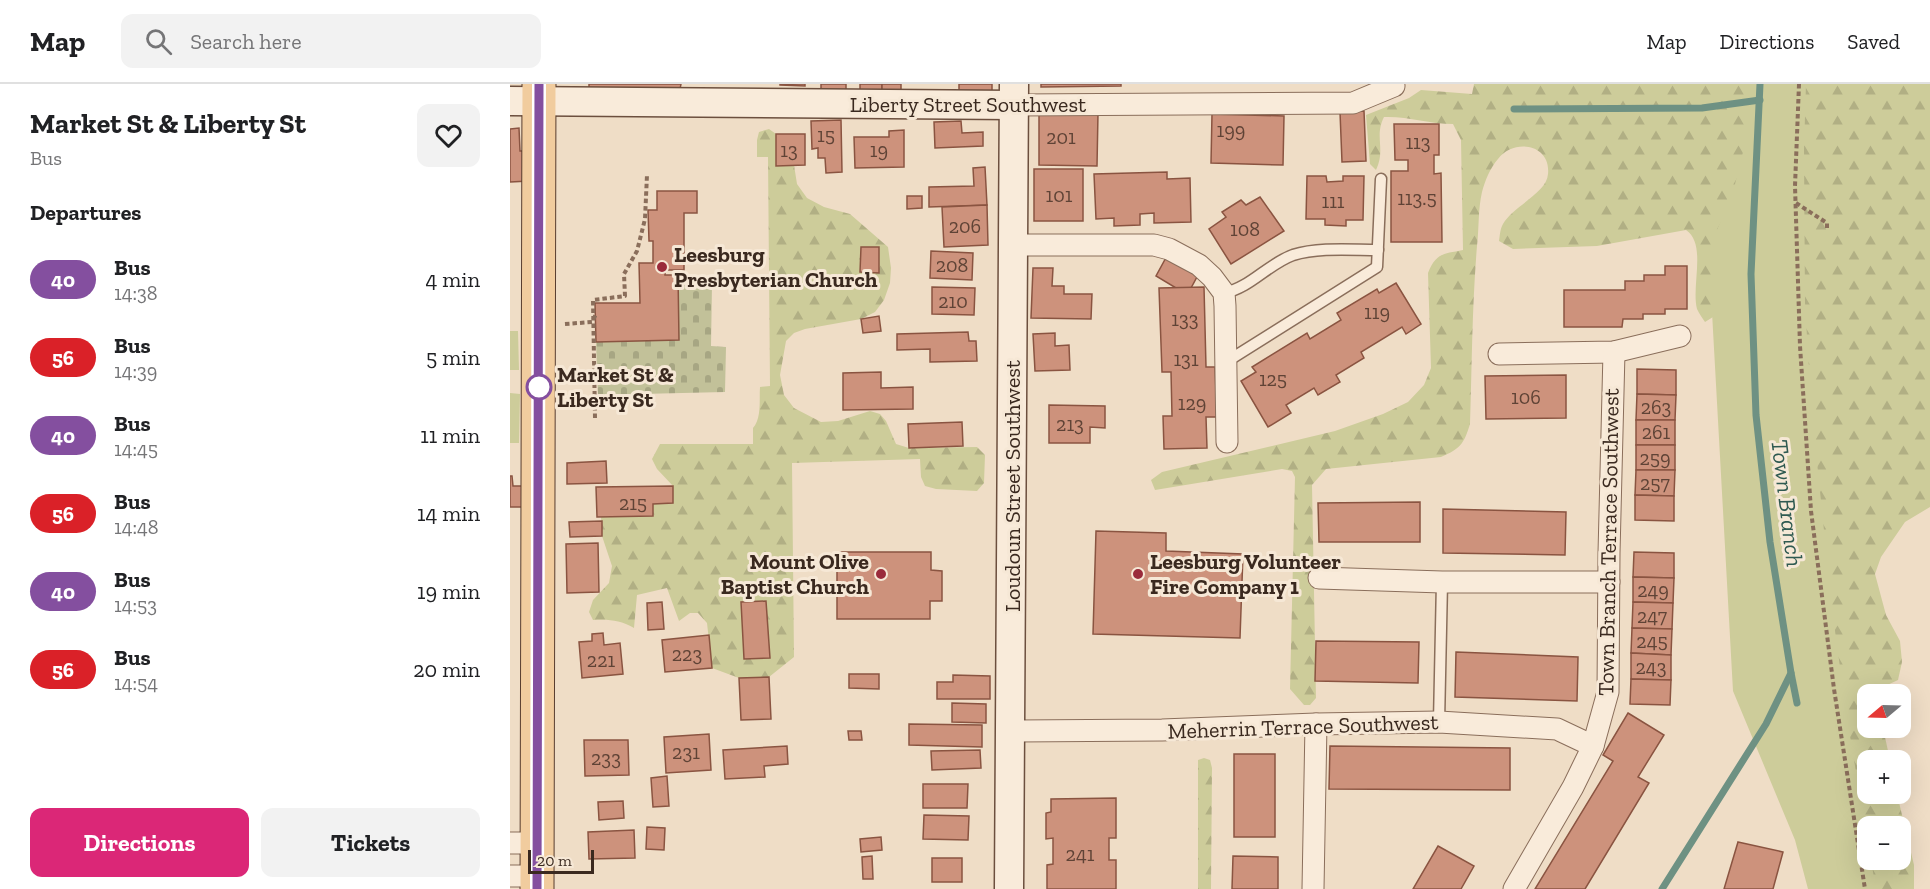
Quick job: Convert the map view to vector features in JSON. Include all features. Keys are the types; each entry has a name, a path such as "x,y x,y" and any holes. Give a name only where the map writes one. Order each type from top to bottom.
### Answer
{"main road":[{"name":"Liberty Street Southwest","path":"529,95 1014,95"},
{"path":"528,880 523,843 529,95"},
{"name":"Loudoun Street Southwest","path":"1009,889 1014,95"}],"street":[{"name":"Liberty Street Southwest","path":"1014,95 1280,93 1353,103 1395,85"},
{"path":"1013,245 1154,246 1184,255 1212,277 1224,293 1227,442"},
{"path":"1499,354 1614,352 1680,336"},
{"name":"Town Branch Terrace Southwest","path":"1514,889 1573,787 1593,746 1608,692 1614,352"},
{"path":"1319,578 1442,582 1609,582"},
{"name":"Meherrin Terrace Southwest","path":"1009,730 1162,730 1439,722 1557,729 1593,746"},
{"path":"1313,889 1316,724"}],"lane":[{"path":"1226,363 1377,267 1381,179"},
{"path":"1224,293 1235,291 1280,261 1294,255 1319,251 1378,250"},
{"path":"1439,722 1442,582"}],"path":[{"path":"1800,84 1796,203 1800,346 1811,511 1834,689 1865,889"},
{"path":"595,418 593,300 625,296 624,274 637,251 645,219 647,175"},
{"path":"1796,203 1827,223 1827,230"},
{"path":"592,322 596,314"},
{"path":"564,324 592,322"}],"green space":[{"path":"1474,84 1748,84 1743,152 1732,196 1716,232 1712,277 1713,317 1705,322 1697,309 1696,245 1686,230 1597,246 1513,249 1499,241 1501,228 1508,217 1542,187 1548,174 1544,156 1538,151 1530,147 1522,147 1505,152 1490,170 1479,212 1470,424 1466,436 1457,448 1441,457 1326,469 1312,485 1316,698 1310,705 1304,705 1290,689 1295,477 1292,471 1282,469 1155,490 1151,480 1162,472 1335,431 1383,414 1408,402 1424,385 1431,368 1428,273 1437,258 1450,252 1463,250 1461,140 1453,124 1384,117 1380,131 1379,163 1376,170 1370,164 1366,115 1409,98 1421,90 1472,94"},
{"path":"1741,84 1842,84 1866,684 1857,684 1857,738 1868,738 1868,750 1857,750 1857,804 1868,804 1868,816 1857,816 1857,870 1901,870 1904,889 1808,889 1795,840 1733,691 1706,204"},
{"path":"1806,84 1930,84 1930,507 1905,522 1881,557 1875,574 1886,615 1900,641 1902,662 1898,680 1889,684 1857,684 1857,738 1885,738 1888,750 1857,750 1857,778 1832,609 1811,403 1805,303"},
{"path":"769,129 776,134 777,166 794,165 797,184 807,198 824,207 850,214 888,247 891,268 890,283 884,300 875,312 861,319 805,329 794,333 786,341 780,375 784,395 794,408 821,422 838,421 870,411 880,414 886,421 896,444 909,448 977,447 985,455 984,483 977,491 936,489 925,486 921,477 920,459 792,463 794,657 769,677 739,678 712,668 707,623 698,613 690,613 679,621 667,588 637,595 634,628 614,621 593,620 589,612 593,600 609,583 612,566 602,536 601,517 653,516 653,504 673,503 673,486 657,469 652,459 660,444 753,444 753,428 759,414 760,387 770,386 768,157 757,157 759,132","holes":["861,247 879,248 860,272","766,601 769,658 744,659 741,603"]},
{"path":"679,284 712,284 711,346 726,347 725,392 598,395 596,342 678,340"},
{"path":"510,331 518,331 519,370 510,370"},
{"path":"510,393 520,394 519,443 510,443"},
{"path":"1204,758 1210,760 1212,768 1211,889 1198,889 1198,760"},
{"path":"1861,804 1899,804 1902,816 1863,816"},
{"path":"1911,852 1914,865 1914,889 1876,889 1873,870 1911,870"}],"building":[{"path":"589,84 681,84 680,89 589,89"},
{"path":"805,84 805,86 780,85"},
{"path":"821,84 846,84 846,91 821,91"},
{"path":"860,84 882,84 882,93 860,94"},
{"path":"882,84 901,84 901,93 882,93"},
{"path":"959,84 992,84 992,98 959,98"},
{"path":"1041,84 1121,84 1121,86 1041,87"},
{"path":"1364,111 1366,161 1342,162 1340,112"},
{"path":"1039,112 1098,113 1097,166 1039,165"},
{"path":"1212,114 1284,116 1283,165 1211,163"},
{"path":"841,120 842,172 826,173 825,158 818,158 818,148 812,149 811,121"},
{"path":"961,121 962,133 983,132 983,146 935,148 934,122"},
{"path":"1394,124 1439,124 1439,155 1434,155 1434,174 1441,173 1442,242 1391,242 1391,171 1408,171 1408,160 1395,160"},
{"path":"519,128 520,151 528,151 529,181 510,182 510,129"},
{"path":"904,130 904,167 855,168 854,137 889,137 889,131"},
{"path":"776,134 805,134 805,165 776,166"},
{"path":"985,167 987,205 929,207 929,187 974,186 973,168"},
{"path":"1034,169 1083,169 1083,221 1034,221"},
{"path":"1167,172 1167,179 1190,178 1191,222 1154,223 1154,213 1140,214 1140,225 1114,226 1114,218 1096,219 1094,174"},
{"path":"1307,176 1326,176 1327,182 1343,181 1343,176 1364,176 1363,220 1346,220 1346,226 1325,225 1325,219 1306,219"},
{"name":"Leesburg Presbyterian Church","path":"657,191 697,191 697,213 684,213 684,270 665,270 665,275 678,275 679,340 596,342 595,303 640,303 639,263 653,263 653,241 649,241 648,210 657,210"},
{"path":"907,196 922,196 922,208 907,209"},
{"path":"1260,197 1284,231 1231,264 1209,229 1226,217 1222,212 1241,200 1246,205"},
{"path":"987,205 988,245 944,247 942,207"},
{"path":"861,247 879,247 879,273 860,272"},
{"path":"931,251 973,253 972,280 930,278"},
{"path":"1168,254 1198,275 1191,288 1176,288 1156,276"},
{"path":"1665,266 1687,266 1687,309 1665,309 1665,314 1643,314 1643,319 1623,319 1622,327 1564,327 1564,290 1625,290 1625,281 1644,281 1644,275 1665,275"},
{"path":"1033,268 1053,268 1052,286 1064,286 1064,294 1092,294 1091,319 1031,318"},
{"path":"1396,283 1421,324 1406,334 1402,327 1361,352 1364,358 1336,375 1340,382 1318,395 1314,388 1286,405 1291,413 1268,427 1241,381 1256,372 1252,367 1307,333 1310,339 1341,320 1337,313 1377,289 1379,293"},
{"path":"932,287 975,288 974,315 932,314"},
{"path":"1204,287 1206,367 1215,367 1217,417 1206,417 1207,448 1164,449 1163,416 1172,416 1171,372 1162,372 1159,288"},
{"path":"879,316 881,331 863,333 861,319"},
{"path":"968,332 969,341 976,341 977,361 930,362 930,349 897,350 897,334"},
{"path":"1055,333 1055,346 1069,345 1070,370 1035,371 1033,334"},
{"path":"1637,369 1676,370 1676,395 1637,394"},
{"path":"881,372 881,388 913,387 913,409 843,410 843,373"},
{"path":"1566,375 1566,418 1486,419 1485,376"},
{"path":"1637,394 1676,395 1675,420 1636,420"},
{"path":"1049,405 1105,406 1105,428 1090,427 1090,443 1049,443"},
{"path":"1636,420 1675,420 1675,445 1636,445"},
{"path":"962,422 963,446 909,448 908,424"},
{"path":"1636,445 1675,445 1675,470 1636,470"},
{"path":"606,461 607,483 567,484 567,463"},
{"path":"1636,470 1675,470 1674,496 1635,495"},
{"path":"510,476 512,476 513,486 524,486 524,507 510,507"},
{"path":"673,486 673,503 653,504 653,516 597,517 596,487"},
{"path":"1635,495 1674,496 1674,521 1635,520"},
{"path":"1420,502 1420,542 1319,542 1318,503"},
{"path":"1443,509 1566,512 1565,555 1443,553"},
{"path":"602,521 602,536 570,537 569,522"},
{"path":"1096,531 1166,533 1166,551 1243,554 1240,638 1093,634"},
{"path":"598,543 599,592 567,593 566,544"},
{"path":"837,552 931,552 931,570 942,571 942,601 930,601 930,619 837,619"},
{"path":"1634,552 1674,553 1674,578 1633,577"},
{"path":"1633,577 1674,578 1673,603 1633,602"},
{"path":"766,601 770,658 744,659 741,602"},
{"path":"662,602 664,629 648,630 647,603"},
{"path":"1633,602 1673,603 1672,629 1632,628"},
{"path":"1632,628 1672,629 1671,655 1631,653"},
{"path":"603,633 604,645 620,643 623,674 582,678 579,642 592,641 592,634"},
{"path":"709,635 712,668 665,672 662,640"},
{"path":"1316,641 1419,642 1418,683 1315,681"},
{"path":"1456,652 1578,657 1577,701 1455,697"},
{"path":"1631,653 1671,655 1671,680 1631,679"},
{"path":"849,674 879,674 879,689 849,688"},
{"path":"953,675 990,676 990,699 937,699 937,682 953,682"},
{"path":"769,677 771,719 741,720 739,678"},
{"path":"1631,679 1671,680 1670,705 1630,704"},
{"path":"952,703 986,704 986,723 952,722"},
{"path":"1628,713 1664,735 1638,777 1649,783 1585,889 1535,889 1613,761 1603,755"},
{"path":"909,724 982,725 982,747 909,745"},
{"path":"848,731 861,731 862,740 849,740"},
{"path":"709,734 711,770 666,773 664,737"},
{"path":"584,740 628,740 629,775 585,776"},
{"path":"787,746 788,764 764,766 765,777 725,779 723,750"},
{"path":"1330,746 1510,748 1510,790 1329,789"},
{"path":"980,750 981,768 932,770 931,751"},
{"path":"1234,754 1275,754 1275,837 1234,837"},
{"path":"667,776 669,806 653,807 651,778"},
{"path":"923,784 968,784 967,808 923,808"},
{"path":"1116,798 1116,838 1109,838 1109,860 1116,860 1116,889 1047,889 1047,865 1053,864 1053,838 1046,839 1046,813 1051,812 1051,799"},
{"path":"623,801 624,818 599,820 598,802"},
{"path":"924,815 969,816 968,840 923,839"},
{"path":"647,827 665,828 664,850 646,849"},
{"path":"634,830 635,858 589,859 588,832"},
{"path":"881,837 882,850 861,852 860,839"},
{"path":"1738,842 1783,852 1773,889 1724,889"},
{"path":"1438,846 1474,866 1461,889 1413,889"},
{"path":"872,856 873,879 863,879 862,857"},
{"path":"1233,856 1278,857 1278,889 1232,889"},
{"path":"932,858 962,858 962,882 932,882"}],"waterway":[{"name":"Town Branch","path":"1662,889 1766,724 1791,673 1770,542 1756,415 1751,274 1760,84"},
{"path":"1514,109 1702,108 1760,100"},
{"path":"1791,673 1797,703"}],"bus line":[{"name":"40","path":"537,889 539,84"}],"place":[{"name":"Leesburg Presbyterian Church","path":"662,267"},
{"name":"Market St & Liberty St","path":"539,387"},
{"name":"Mount Olive Baptist Church","path":"881,574"},
{"name":"Leesburg Volunteer Fire Company 1","path":"1138,574"}]}
